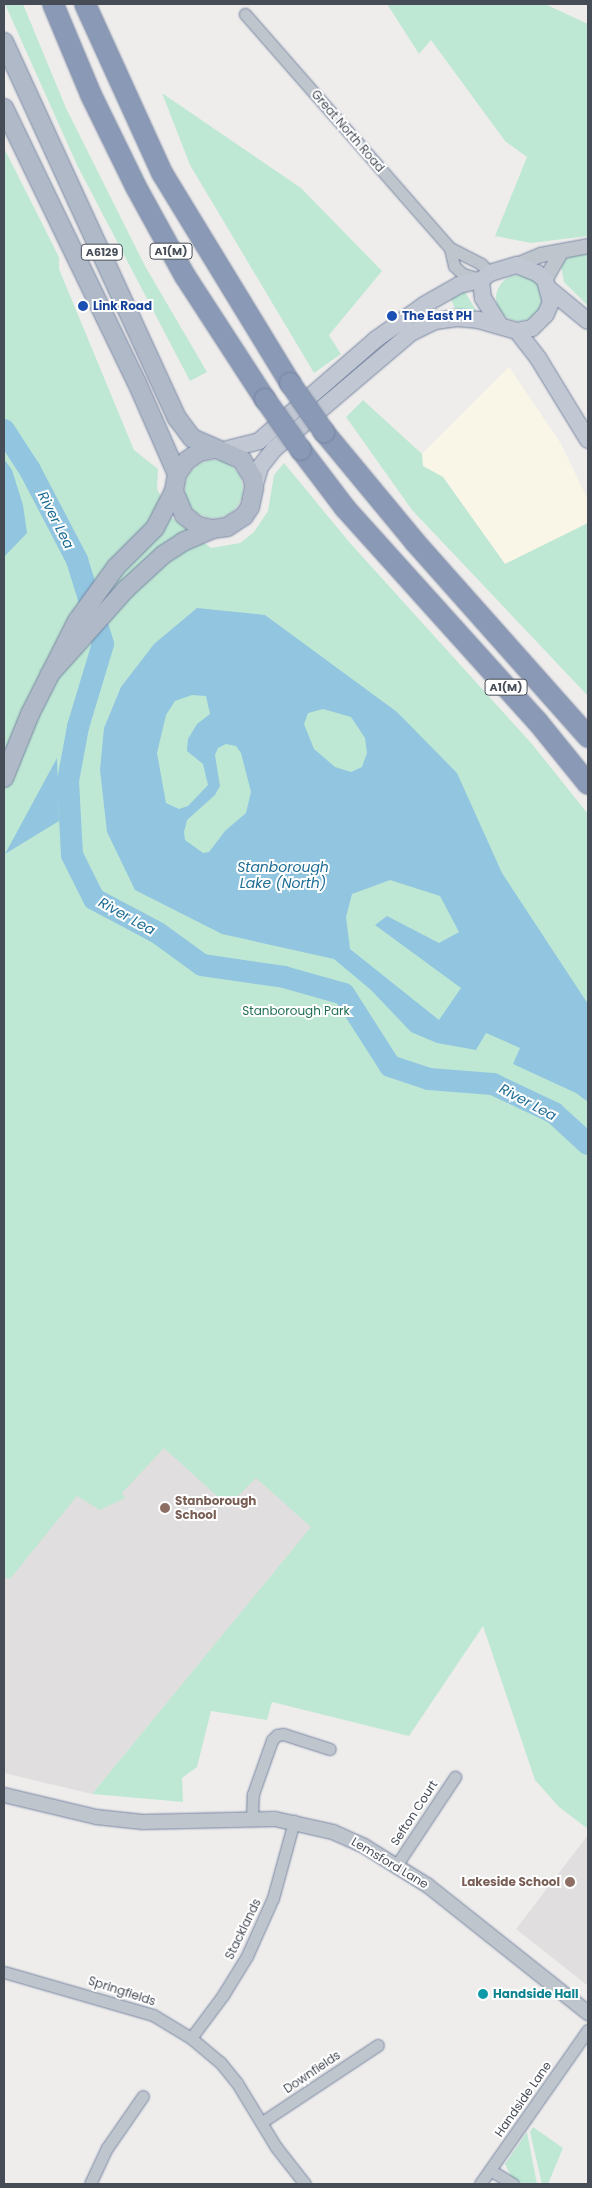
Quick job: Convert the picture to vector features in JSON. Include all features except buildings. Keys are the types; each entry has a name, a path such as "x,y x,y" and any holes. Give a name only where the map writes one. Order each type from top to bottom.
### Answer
{"highway":[{"name":"A1(M)","path":"53,4 91,95 136,188 185,276 265,399 345,508 537,720 588,784"},
{"name":"A1(M)","path":"85,4 127,100 162,173 201,243 290,383 324,432 415,542 588,737"},
{"name":"A1(M)","path":"100,4 127,100"}],"main road":[{"name":"A6129","path":"4,42 177,418 192,438 219,450"},
{"name":"A6129","path":"4,108 137,383 176,483"},
{"path":"4,778 49,675 80,628 116,567 155,528 186,461 199,452 219,450 259,441 341,367 401,320 459,285 517,266 537,273 547,285 562,296 584,318"},
{"path":"484,278 483,298 500,325"},
{"path":"538,358 542,319 551,302 547,285"},
{"path":"518,331 542,319 567,311 584,318"},
{"path":"80,628 163,555 183,542 213,529 227,527 244,516 252,503 260,467 274,449 412,332 448,319 500,325 518,331 538,358 588,440"},
{"path":"219,450 234,454 248,468 254,488"},
{"path":"176,483 184,515 198,526 213,529"}],"street":[{"name":"Great North Road","path":"245,14 450,248 481,264 484,278 463,274 452,262 450,248"},
{"path":"517,266 541,255 588,246"},
{"path":"547,285 561,252"},
{"path":"252,1818 253,1794 272,1740 283,1734 330,1749"},
{"name":"Sefton Court","path":"396,1866 455,1776"},
{"name":"Lemsford Lane","path":"4,1795 64,1811 143,1822 252,1818 294,1821 347,1838 396,1866 493,1935 588,2013"},
{"name":"Stacklands","path":"191,2038 223,1995 247,1956 273,1898 294,1821"},
{"name":"Springfields","path":"4,1972 153,2015 191,2038 220,2062 262,2122 276,2148 305,2184"},
{"name":"Handside Lane","path":"480,2184 588,2030"},
{"name":"Downfields","path":"262,2122 378,2045"},
{"path":"90,2184 107,2148 143,2096"},
{"path":"490,2170 513,2184"}],"shaded area":[{"path":"509,367 561,444 588,500 588,523 505,564 443,477 423,466 422,454"},
{"name":"Stanborough School","path":"4,1208 343,1489 92,1794 4,1773"},
{"name":"Lakeside School","path":"588,1835 588,1986 516,1929"}],"green space":[{"path":"5,4 23,4 66,108 145,266 207,372 190,381 77,165"},
{"path":"387,4 545,4 588,24 588,236 531,243 495,236 527,157 505,141 431,40 419,54"},
{"path":"162,93 301,188 382,271 329,335 341,354 314,373 190,165"},
{"name":"Stanborough Park","path":"4,148 59,257 59,269 134,450 158,469 157,489 172,518 211,548 240,543 254,532 268,511 274,475 284,463 350,543 532,744 588,814 588,1829 559,1807 535,1780 483,1626 409,1736 272,1702 267,1720 211,1711 197,1767 182,1778 183,1802 92,1794 311,1527 256,1478 228,1506 164,1448 122,1493 125,1498 100,1510 77,1496 10,1579 4,1577"},
{"path":"588,253 588,306 564,282 561,266 557,265 572,255"},
{"path":"515,275 523,275 532,279 538,285 542,298 538,311 532,317 523,321 515,321 506,317 500,311 496,302 496,294 500,285 506,279"},
{"path":"462,291 465,292 477,312 456,311 450,297"},
{"path":"363,400 422,454 423,466 443,477 505,564 588,523 588,696 412,510 346,417"},
{"path":"214,460 225,462 235,468 241,478 243,489 241,500 235,510 225,516 214,518 203,516 193,510 187,500 185,489 187,478 193,468 203,462"},
{"path":"533,2127 563,2148 548,2184 542,2184 530,2132"},
{"path":"527,2132 537,2184 524,2184 512,2178 505,2164"}],"water":[{"path":"4,459 12,470 23,505 27,533 4,557"},
{"name":"Stanborough Lake (North)","path":"197,608 265,615 397,712 457,773 502,873 588,1004 588,1102 576,1093 513,1064 520,1048 486,1033 476,1050 437,1043 411,1032 371,990 334,959 222,934 135,890 107,832 100,770 104,728 121,687 154,644","holes":["192,695 206,696 210,714 197,724 188,739 187,751 203,764 208,785 188,806 179,809 166,803 157,753 166,715 175,701","323,709 351,717 365,738 367,753 362,767 351,772 335,767 314,749 304,724 308,713","226,744 236,746 241,753 251,792 246,813 225,831 209,852 203,853 185,840 184,832 187,820 215,795 220,786 215,755 218,748","390,880 440,896 459,932 439,943 387,916 375,925 461,988 439,1020 350,949 346,917 352,894"]},
{"path":"57,758 59,821 5,854"}],"waterway":[{"name":"River Lea","path":"4,430 30,470 77,560 103,644 78,727 68,781 72,855 94,899 158,933 202,965 284,977 344,994 390,1066 429,1079 493,1084 554,1113 588,1144"}],"place":[{"name":"Link Road","path":"83,306"},
{"name":"The East PH","path":"392,316"},
{"name":"Stanborough School","path":"165,1508"},
{"name":"Lakeside School","path":"570,1882"},
{"name":"Handside Hall","path":"483,1994"}]}
